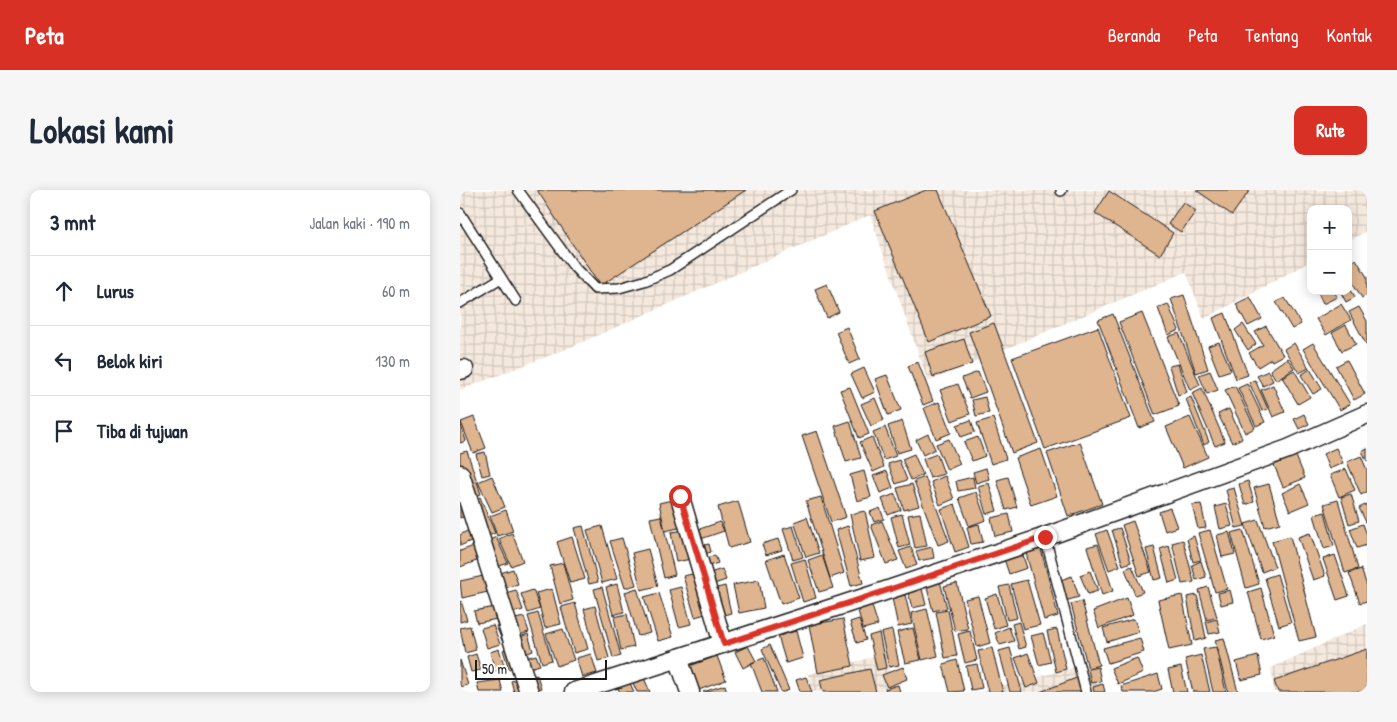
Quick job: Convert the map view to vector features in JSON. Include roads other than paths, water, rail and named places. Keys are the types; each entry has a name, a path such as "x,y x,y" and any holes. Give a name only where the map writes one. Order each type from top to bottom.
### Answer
{"street":[{"path":"574,692 1045,537 1288,450 1367,414"},
{"path":"460,474 529,692"},
{"path":"680,496 724,644"},
{"path":"678,658 690,692"}],"lane":[{"path":"518,190 574,267 595,289 619,288 644,281 670,270 791,190"},
{"path":"460,213 516,301"},
{"path":"460,303 501,278"},
{"path":"1045,537 1086,692"}]}
